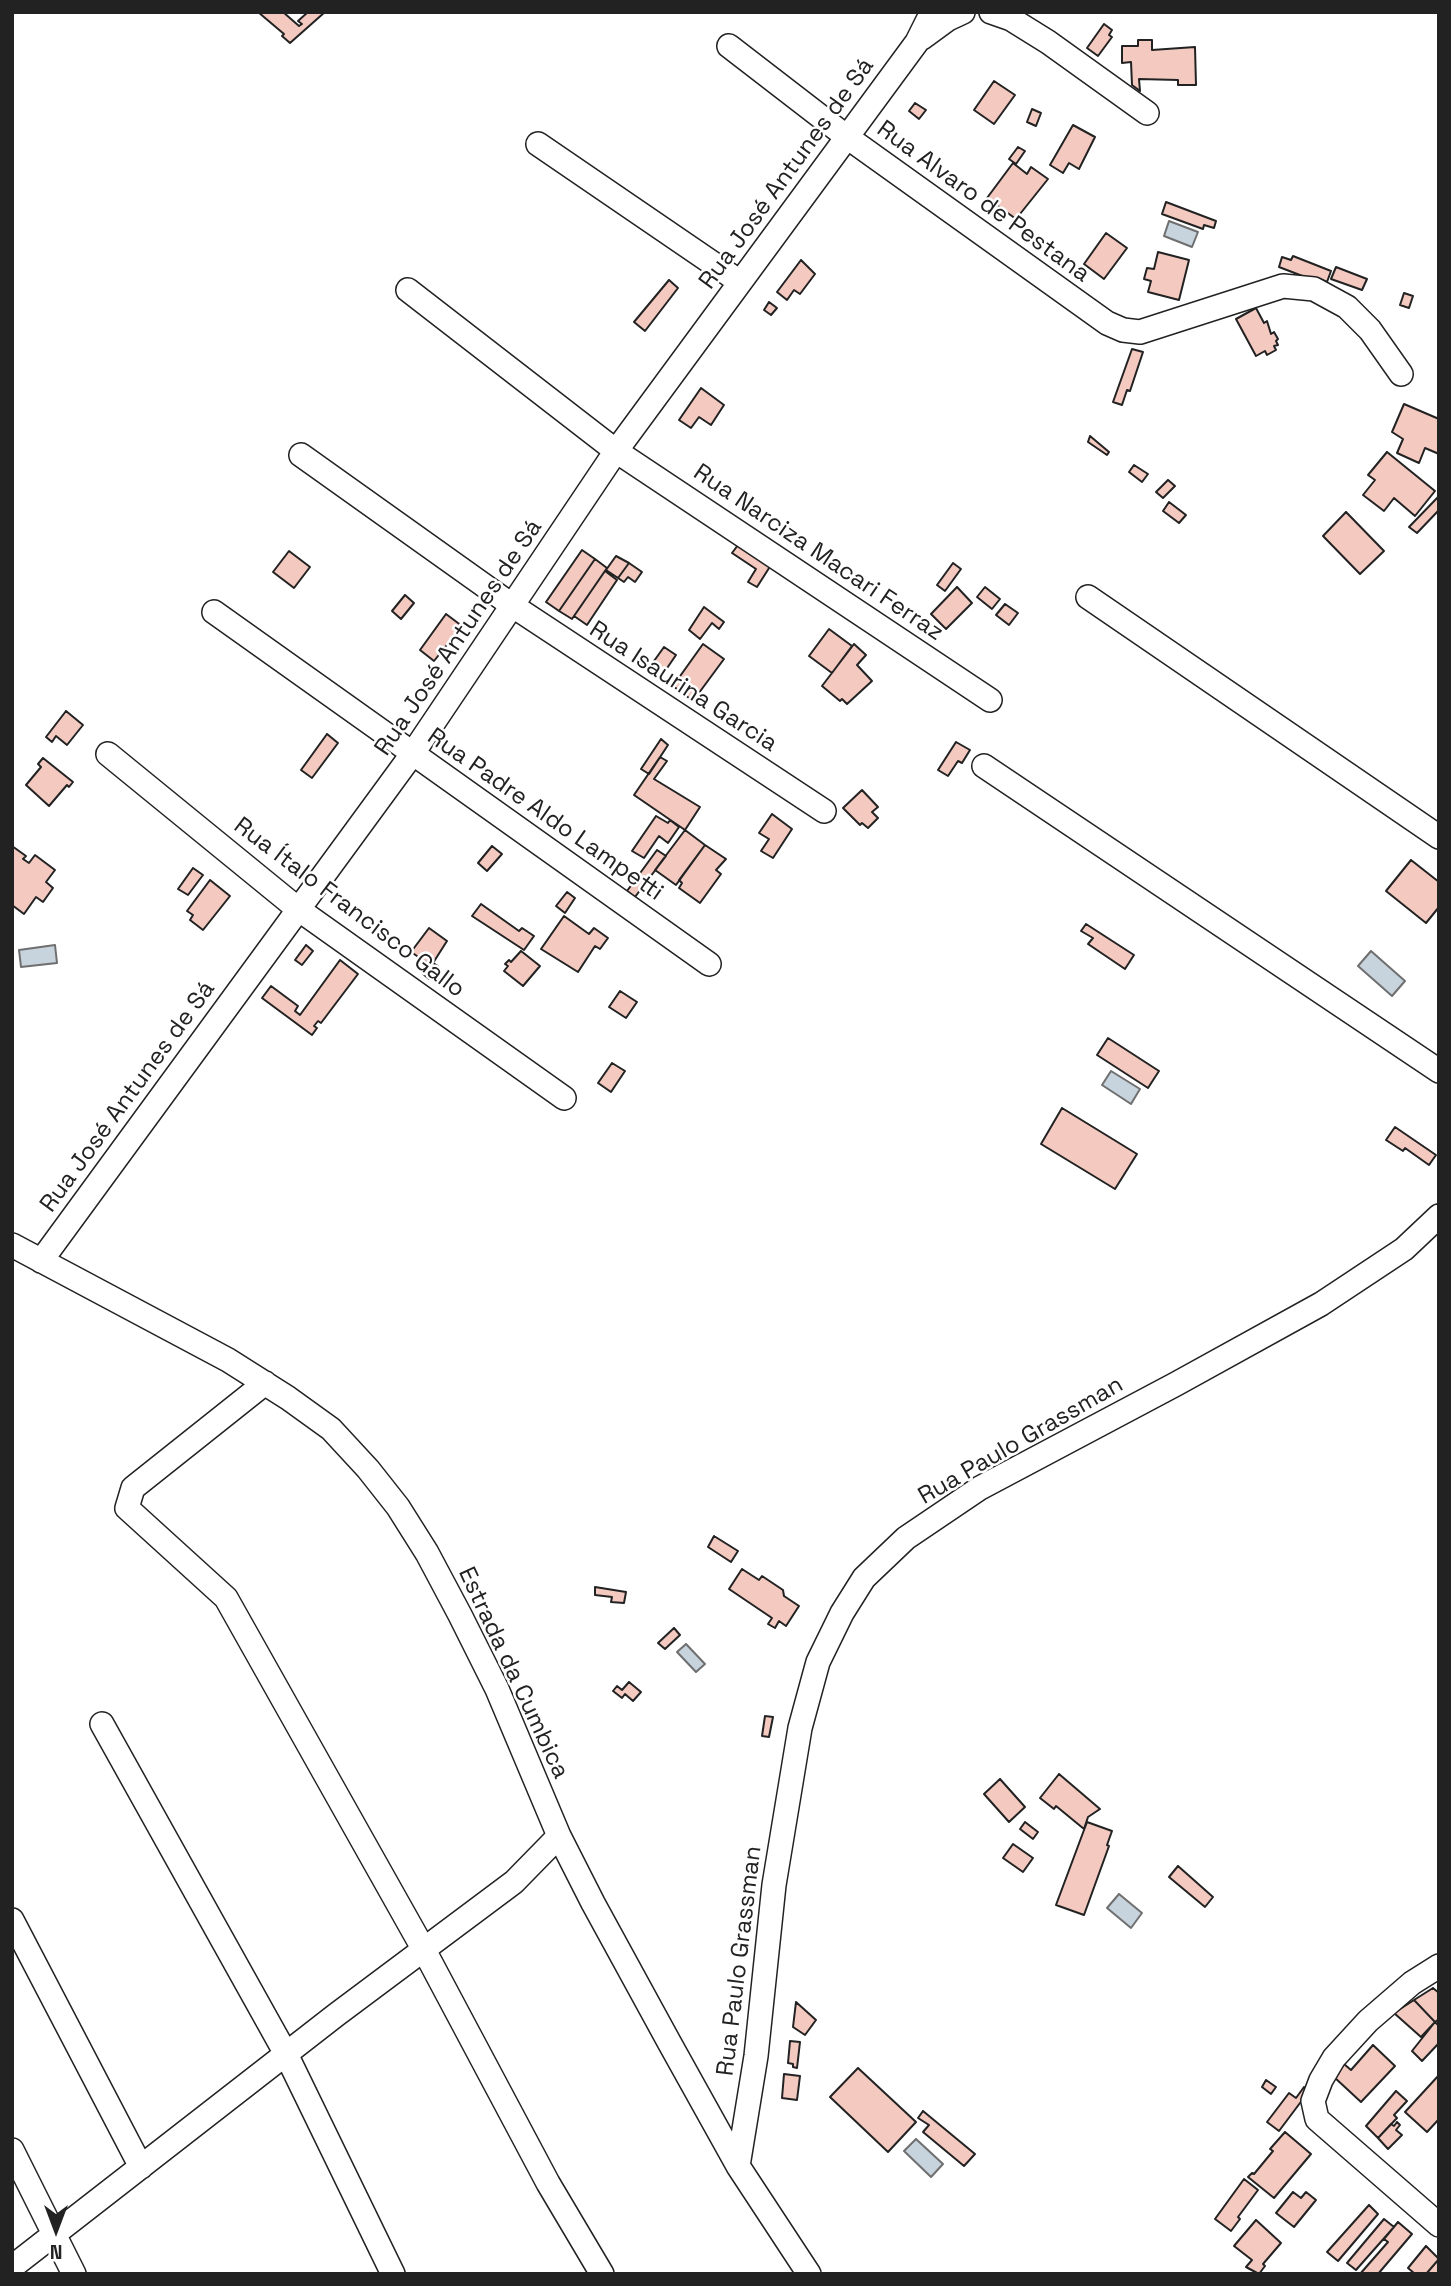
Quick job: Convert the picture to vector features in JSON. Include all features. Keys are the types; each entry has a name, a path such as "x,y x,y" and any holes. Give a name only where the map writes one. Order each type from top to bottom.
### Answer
{"street":[{"path":"917,42 932,12"},
{"path":"917,42 948,19 963,12"},
{"path":"991,12 1012,19 1059,49 1147,113"},
{"name":"Rua José Antunes de Sá","path":"41,1261 413,753 616,451 917,42"},
{"name":"Rua Alvaro de Pestana","path":"729,46 847,137 1107,323 1123,330 1140,332 1283,286 1314,289 1347,307 1370,330 1401,374"},
{"path":"538,144 740,282"},
{"name":"Rua Narciza Macari Ferraz","path":"408,290 616,451 990,700"},
{"name":"Rua Isaurina Garcia","path":"301,455 513,606 824,811"},
{"path":"1087,597 1439,837"},
{"name":"Rua Padre Aldo Lampetti","path":"214,612 709,964"},
{"name":"Rua Ítalo Francisco Gallo","path":"107,754 298,909 564,1098"},
{"path":"984,766 1439,1071"},
{"name":"Rua Paulo Grassman","path":"738,2166 756,2056 774,1885 800,1728 818,1662 842,1613 864,1578 906,1538 980,1488 1321,1304 1404,1249 1439,1216"},
{"name":"Estrada da Cumbica","path":"12,1245 228,1360 265,1383 331,1429 398,1507 427,1553 497,1689 559,1836 593,1903 738,2166 809,2274"},
{"path":"265,1383 133,1488 127,1507 226,1598 424,1950 548,2183 603,2274"},
{"path":"102,1724 286,2054 393,2274"},
{"path":"12,2267 286,2054 514,1882 559,1836"},
{"path":"12,1920 141,2167"},
{"path":"1439,1966 1412,1983 1334,2058 1313,2101 1317,2119 1439,2225"},
{"path":"12,2150 74,2274"}],"shaded area":[{"path":"1169,221 1198,232 1192,247 1164,236"},
{"path":"55,945 57,963 21,967 19,950"},
{"path":"1371,951 1405,981 1392,996 1358,966"},
{"path":"1111,1071 1140,1089 1131,1104 1102,1085"},
{"path":"686,1644 705,1664 696,1672 677,1652"},
{"path":"1119,1894 1142,1913 1131,1928 1107,1908"},
{"path":"916,2139 943,2164 931,2177 904,2151"}],"building":[{"path":"258,12 283,12 299,26 302,24 298,21 308,12 325,12 290,43 282,36 284,34"},
{"path":"1104,24 1112,30 1109,35 1112,37 1098,56 1087,48"},
{"path":"1138,40 1152,40 1152,50 1195,47 1196,85 1178,85 1178,80 1139,79 1140,91 1132,85 1131,62 1122,63 1122,46 1138,46"},
{"path":"994,81 1015,95 994,124 974,110"},
{"path":"915,103 926,110 919,119 909,111"},
{"path":"1032,109 1041,113 1036,126 1027,122"},
{"path":"1073,125 1095,137 1079,169 1069,163 1063,173 1050,165"},
{"path":"1018,147 1025,151 1016,164 1009,159"},
{"path":"1013,163 1027,174 1031,167 1048,179 1016,219 987,198"},
{"path":"1166,202 1216,221 1214,228 1204,225 1203,229 1162,214"},
{"path":"1106,233 1127,248 1104,279 1084,264"},
{"path":"1158,252 1189,260 1179,300 1148,292 1151,281 1144,279 1147,268 1154,269"},
{"path":"1293,256 1331,271 1327,282 1320,279 1318,282 1279,267 1282,257 1291,260"},
{"path":"801,260 815,274 800,294 794,290 787,300 777,292"},
{"path":"1336,267 1367,279 1362,290 1331,279"},
{"path":"669,280 678,288 645,331 634,322"},
{"path":"1404,293 1413,296 1409,308 1400,305"},
{"path":"769,302 777,308 771,315 764,310"},
{"path":"1256,308 1264,323 1267,321 1271,334 1274,332 1278,339 1278,345 1274,346 1276,350 1267,355 1265,351 1256,356 1236,319"},
{"path":"1132,349 1143,352 1130,391 1127,390 1122,405 1113,402"},
{"path":"701,388 724,405 711,425 699,417 691,428 679,420"},
{"path":"1404,404 1439,419 1439,454 1425,448 1419,463 1397,453 1403,439 1392,432"},
{"path":"1090,436 1109,452 1107,455 1088,442"},
{"path":"1387,452 1435,491 1415,516 1394,498 1384,511 1363,495 1375,480 1368,475"},
{"path":"1134,465 1148,474 1142,482 1129,472"},
{"path":"1168,480 1175,486 1163,498 1156,492"},
{"path":"1439,496 1439,510 1417,533 1409,527"},
{"path":"1169,502 1186,515 1179,523 1163,511"},
{"path":"1346,512 1384,551 1360,574 1323,536"},
{"path":"738,545 771,565 757,587 748,582 756,569 732,553"},
{"path":"582,550 595,559 559,611 546,602"},
{"path":"289,551 310,567 294,588 273,572"},
{"path":"616,556 629,563 618,578 606,570"},
{"path":"595,559 607,568 572,619 559,611"},
{"path":"629,563 642,572 635,582 628,577 624,582 618,578"},
{"path":"953,563 961,569 945,591 937,585"},
{"path":"605,571 617,580 587,625 574,616"},
{"path":"957,587 972,603 946,629 931,614"},
{"path":"985,587 1000,599 992,609 977,597"},
{"path":"405,595 414,603 401,619 392,611"},
{"path":"1005,604 1018,613 1009,625 996,615"},
{"path":"704,607 724,622 719,629 712,623 700,639 689,630"},
{"path":"446,614 462,626 434,661 420,650"},
{"path":"829,629 852,646 832,673 809,656"},
{"path":"703,644 724,659 693,701 673,686"},
{"path":"854,644 866,655 857,665 872,681 847,704 822,686"},
{"path":"664,647 676,655 661,677 649,668"},
{"path":"66,711 83,725 67,745 56,736 52,742 46,737"},
{"path":"327,734 338,743 312,778 301,770"},
{"path":"661,739 668,745 649,774 641,769"},
{"path":"956,742 970,750 962,763 958,761 948,776 938,770"},
{"path":"660,757 667,761 654,779 700,807 685,830 634,795"},
{"path":"43,758 73,782 69,787 67,785 49,806 26,785 41,767 38,764"},
{"path":"862,790 878,807 872,812 878,818 868,828 862,823 860,825 843,808"},
{"path":"772,814 792,829 773,858 761,851 769,839 759,833"},
{"path":"656,816 668,823 670,820 679,827 668,843 659,836 644,858 632,851"},
{"path":"685,830 705,845 676,885 655,870"},
{"path":"705,845 726,859 716,870 721,874 700,903 679,888 682,883 679,880"},
{"path":"12,846 26,856 23,859 29,863 35,855 55,870 46,882 53,888 43,902 36,897 24,914 12,905"},
{"path":"492,846 502,854 487,871 478,863"},
{"path":"657,850 666,856 635,897 627,891"},
{"path":"1411,860 1439,882 1439,907 1426,923 1386,891"},
{"path":"193,868 203,875 188,895 178,889"},
{"path":"210,880 230,896 203,930 190,920 193,915 187,911"},
{"path":"567,892 575,898 565,913 556,906"},
{"path":"481,904 519,931 522,928 534,936 524,950 472,916"},
{"path":"564,916 589,934 594,928 608,938 600,949 595,946 578,972 541,949"},
{"path":"1086,924 1134,955 1125,969 1088,944 1093,938 1081,931"},
{"path":"429,928 447,941 433,963 438,966 429,979 423,974 429,964 411,952"},
{"path":"306,945 313,951 302,965 295,960"},
{"path":"521,951 540,966 523,986 504,971 508,966 505,964 509,960 511,962"},
{"path":"340,960 358,974 321,1023 318,1021 314,1026 317,1028 312,1035 262,998 271,986 298,1006 295,1011 300,1015"},
{"path":"620,991 637,1002 626,1018 609,1007"},
{"path":"1108,1038 1159,1071 1148,1088 1097,1055"},
{"path":"612,1063 625,1071 611,1092 598,1083"},
{"path":"1062,1108 1137,1154 1115,1189 1041,1144"},
{"path":"1395,1127 1436,1155 1429,1165 1405,1148 1403,1151 1386,1140"},
{"path":"714,1536 738,1551 731,1562 708,1547"},
{"path":"742,1569 759,1580 762,1576 783,1590 784,1596 799,1606 786,1626 779,1621 775,1628 768,1624 772,1618 729,1589"},
{"path":"595,1587 626,1592 624,1603 611,1602 612,1597 595,1595"},
{"path":"674,1628 680,1635 665,1649 658,1643"},
{"path":"629,1682 641,1692 633,1701 625,1694 622,1698 613,1691 617,1686 622,1690"},
{"path":"765,1716 773,1717 769,1737 762,1736"},
{"path":"1059,1774 1100,1809 1088,1817 1084,1829 1056,1806 1054,1809 1040,1798"},
{"path":"1000,1779 1025,1807 1009,1822 984,1794"},
{"path":"1025,1822 1038,1832 1033,1839 1020,1829"},
{"path":"1087,1822 1112,1831 1084,1915 1056,1905"},
{"path":"1013,1844 1033,1858 1023,1872 1003,1858"},
{"path":"1178,1866 1213,1897 1205,1907 1169,1877"},
{"path":"1433,1988 1439,1993 1439,2019 1435,2022 1414,2000"},
{"path":"1414,2000 1435,2022 1421,2037 1394,2013"},
{"path":"796,2002 816,2020 805,2035 793,2027"},
{"path":"1435,2022 1439,2026 1439,2043 1422,2061 1412,2051"},
{"path":"790,2041 800,2042 797,2068 788,2063"},
{"path":"1373,2045 1395,2066 1361,2102 1334,2077 1344,2064 1351,2070"},
{"path":"858,2068 916,2122 888,2152 830,2097"},
{"path":"784,2074 800,2076 797,2100 782,2098"},
{"path":"1439,2075 1439,2119 1427,2132 1405,2112"},
{"path":"1266,2080 1276,2087 1271,2094 1262,2087"},
{"path":"1304,2087 1309,2091 1279,2131 1267,2122 1289,2093 1296,2098"},
{"path":"1396,2091 1407,2101 1394,2115 1397,2118 1378,2138 1366,2126"},
{"path":"923,2111 975,2154 964,2166 923,2132 929,2125 918,2118"},
{"path":"1397,2122 1400,2125 1396,2130 1402,2135 1388,2149 1378,2138 1391,2124 1394,2126"},
{"path":"1285,2132 1311,2154 1274,2198 1248,2177 1254,2174 1273,2151 1270,2149"},
{"path":"1244,2179 1258,2190 1231,2231 1215,2219"},
{"path":"1293,2192 1301,2198 1306,2192 1316,2200 1294,2227 1276,2213"},
{"path":"1369,2205 1378,2214 1338,2261 1327,2252"},
{"path":"1384,2219 1394,2227 1356,2270 1347,2263"},
{"path":"1256,2220 1281,2243 1263,2264 1265,2266 1259,2274 1246,2267 1252,2260 1234,2246"},
{"path":"1398,2222 1412,2234 1378,2274 1360,2274 1388,2242 1384,2239"},
{"path":"1426,2246 1439,2259 1426,2274 1415,2274 1408,2268"},
{"path":"1439,2259 1439,2274 1426,2274"}]}
